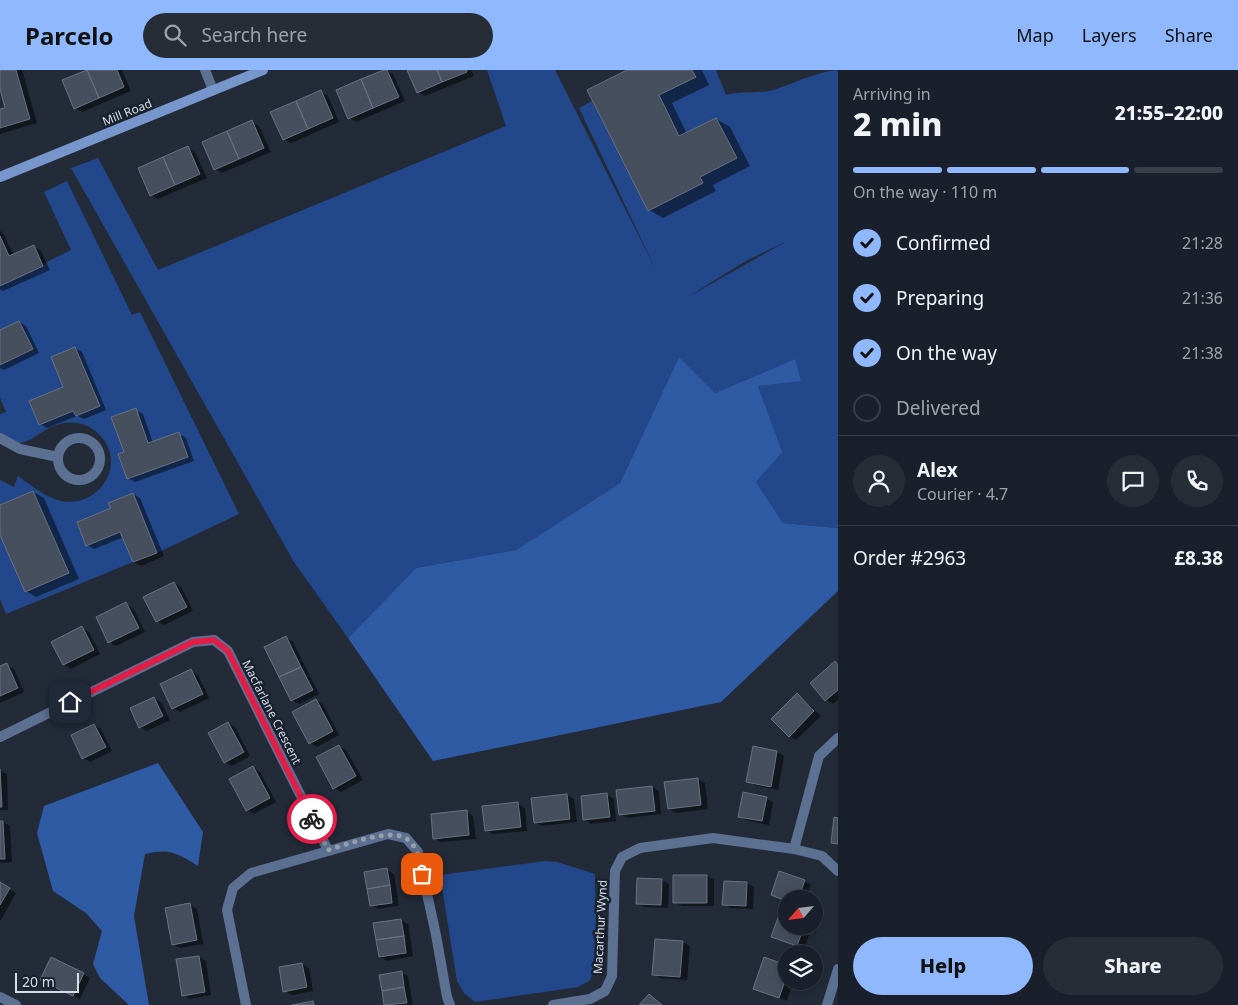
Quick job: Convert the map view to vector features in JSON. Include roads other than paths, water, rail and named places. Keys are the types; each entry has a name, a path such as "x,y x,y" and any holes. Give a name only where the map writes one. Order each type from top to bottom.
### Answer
{"street":[{"path":"206,70 213,90"},
{"name":"Mill Road","path":"0,177 263,70"},
{"path":"0,438 20,450 58,457"},
{"path":"74,438 82,438 96,446 100,454 100,462 98,470 92,477 76,481 62,473 58,465 58,457 60,449 66,442 74,438"},
{"name":"Macfarlane Crescent","path":"0,737 193,642 214,640 228,651 328,850"},
{"path":"794,849 819,756 838,738"},
{"path":"246,1005 228,910 233,888 251,873 388,834 406,838 418,852 450,1005"},
{"name":"Macarthur Wynd","path":"554,1005 590,999 605,991 612,976 615,871 622,858 640,848 713,838 794,849 822,856 838,871"},
{"path":"827,1005 838,969"},
{"path":"0,997 16,1005"}]}
